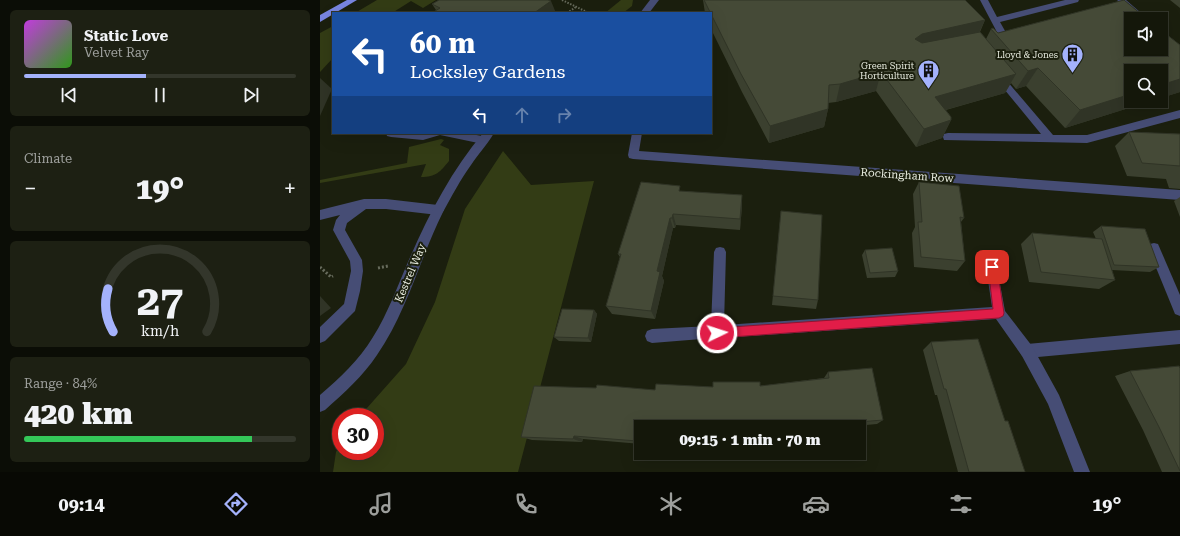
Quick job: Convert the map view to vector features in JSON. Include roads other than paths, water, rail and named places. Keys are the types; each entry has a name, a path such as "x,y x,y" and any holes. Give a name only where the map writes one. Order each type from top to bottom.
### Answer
{"highway":[{"path":"332,12 353,0"},
{"path":"320,19 332,12"}],"street":[{"path":"645,12 655,0"},
{"path":"984,0 1004,38 986,43"},
{"path":"995,20 1075,0"},
{"path":"1121,0 1136,12"},
{"path":"992,70 1051,139"},
{"path":"948,137 1087,139 1180,114"},
{"path":"405,134 423,136 432,134"},
{"path":"454,134 486,137"},
{"name":"Rockingham Row","path":"637,134 633,156 1180,195"},
{"name":"Kestrel Way","path":"320,405 354,374 377,343 395,308 438,210 466,163 486,137"},
{"path":"320,336 350,307 357,271 356,260 339,230 342,220 364,204"},
{"path":"320,214 364,204 386,204 438,210"},
{"path":"1154,248 1180,310"},
{"path":"717,333 720,252"},
{"path":"992,267 999,313 1027,351 1054,400 1082,472"},
{"path":"652,336 717,333 999,313"},
{"path":"1027,351 1180,337"}],"place":[{"name":"Lloyd & Jones","path":"1073,74"},
{"name":"Green Spirit Horticulture","path":"929,90"}]}
